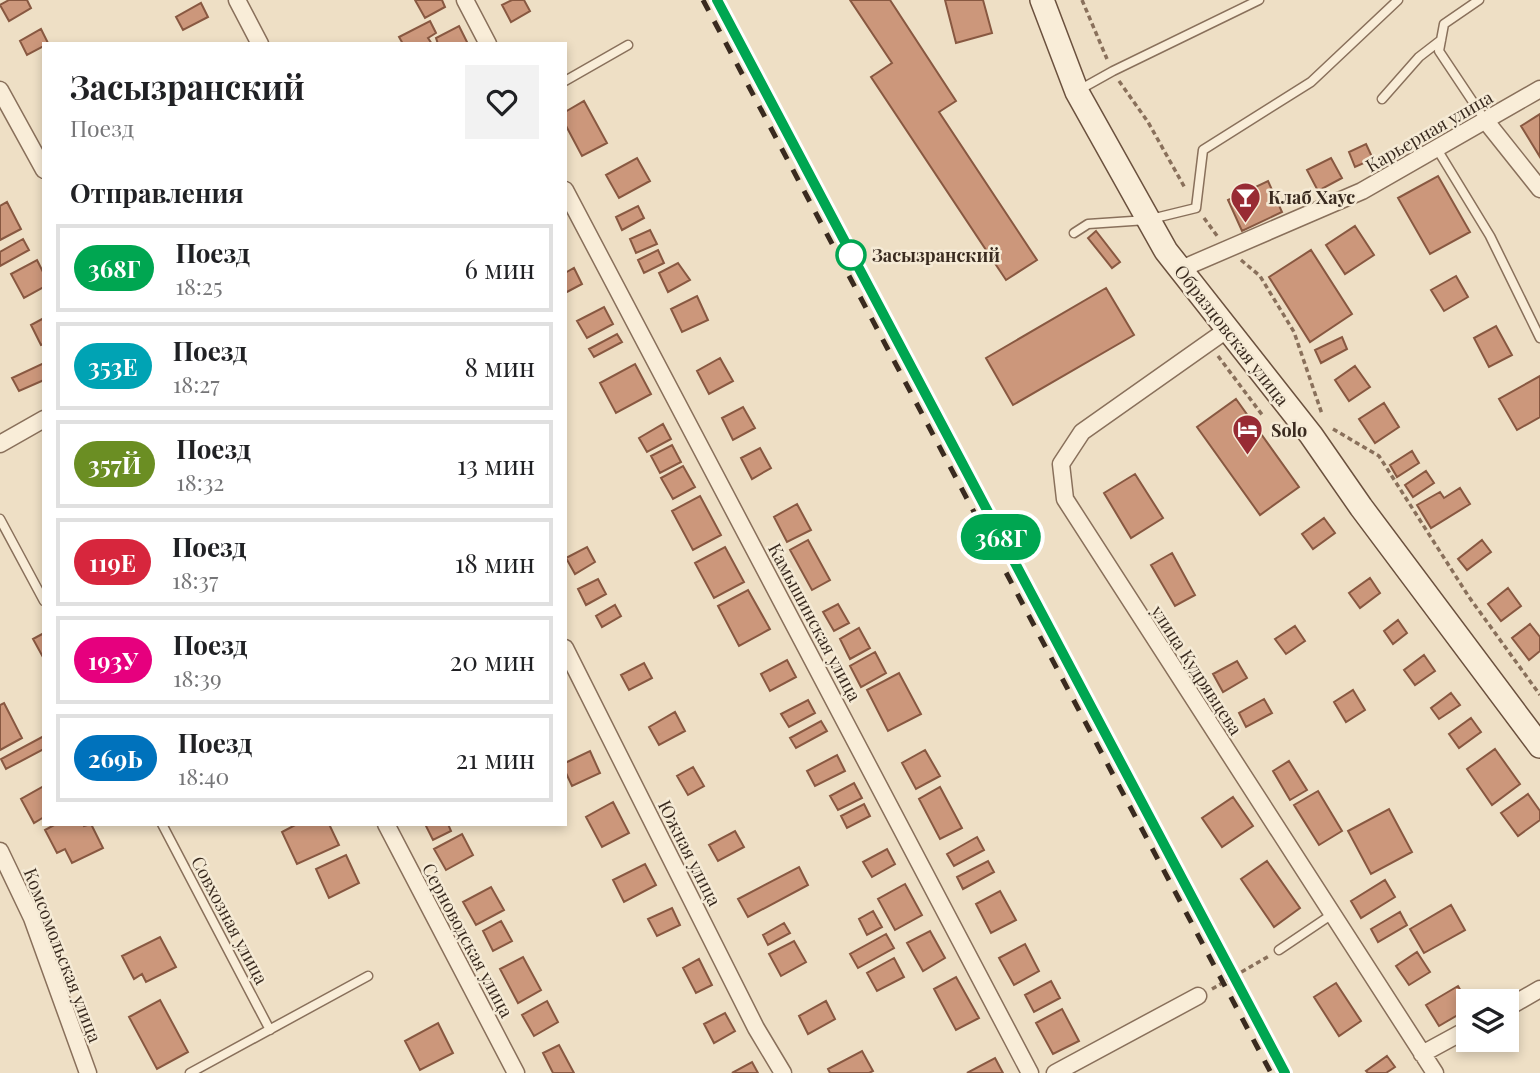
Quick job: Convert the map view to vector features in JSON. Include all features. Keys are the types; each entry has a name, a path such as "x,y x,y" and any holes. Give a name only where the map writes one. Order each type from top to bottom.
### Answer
{"main road":[{"name":"Образцовская улица","path":"1042,0 1077,92 1166,251 1311,435 1540,746"}],"street":[{"path":"237,0 259,42"},
{"path":"465,0 487,42"},
{"name":"Карьерная улица","path":"1181,269 1362,191 1540,89"},
{"path":"0,90 42,166"},
{"path":"1485,120 1540,189"},
{"name":"Камышинская улица","path":"567,194 1030,1073"},
{"name":"улица Кудрявцева","path":"1228,329 1082,432 1061,464 1065,499 1435,1073"},
{"path":"0,444 42,420"},
{"name":"Южная улица","path":"567,652 756,1028 783,1073"},
{"name":"Серноводская улица","path":"387,826 516,1073"},
{"name":"Комсомольская улица","path":"0,851 32,919 88,1073"},
{"path":"1519,1000 1540,989"},
{"path":"1055,1073 1198,996"},
{"path":"1422,1054 1456,1036"}],"lane":[{"path":"1077,92 1113,71 1259,0"},
{"path":"1074,233 1088,224 1147,220 1196,208 1203,150 1311,82 1398,0"},
{"path":"1479,0 1444,24 1439,51 1485,120"},
{"path":"1382,99 1419,57 1441,40"},
{"path":"567,80 628,45"},
{"path":"1437,149 1490,236 1540,338"},
{"path":"0,519 42,597"},
{"name":"Совхозная улица","path":"163,826 270,1030"},
{"path":"1279,950 1331,915"},
{"path":"190,1073 368,976"}],"path":[{"path":"1082,0 1113,71 1148,122 1196,208 1228,249 1260,276 1294,332 1320,412 1334,430 1379,456 1469,597 1540,695"},
{"path":"1198,996 1279,950"}],"building":[{"path":"9,0 27,0 31,8 9,21 0,5"},
{"path":"415,0 442,0 445,7 425,18"},
{"path":"512,0 524,0 530,11 511,22 502,5"},
{"path":"850,0 890,0 956,101 939,112 1037,260 1006,280 871,77 892,63"},
{"path":"945,0 983,0 992,33 956,43"},
{"path":"201,3 208,17 183,30 176,17"},
{"path":"430,21 436,33 428,38 431,42 402,42 399,37"},
{"path":"459,26 467,42 437,42 436,38"},
{"path":"41,29 48,42 42,42 42,47 27,55 20,41"},
{"path":"584,101 607,143 582,156 567,128 567,111"},
{"path":"1540,114 1540,157 1521,126"},
{"path":"1366,144 1373,159 1355,167 1349,152"},
{"path":"637,158 650,181 619,198 606,175"},
{"path":"1331,158 1342,178 1318,191 1307,170"},
{"path":"1438,176 1470,232 1430,254 1398,198"},
{"path":"1268,181 1282,212 1242,231 1228,200"},
{"path":"7,202 21,229 0,240 0,206"},
{"path":"638,206 644,218 622,230 616,217"},
{"path":"1355,226 1374,255 1345,274 1326,245"},
{"path":"650,230 657,244 636,253 630,239"},
{"path":"1096,231 1120,262 1112,268 1088,238"},
{"path":"23,239 29,250 0,266 0,252"},
{"path":"658,250 664,263 644,273 638,260"},
{"path":"1311,250 1352,314 1310,342 1269,277"},
{"path":"37,260 42,270 42,288 24,298 11,274"},
{"path":"678,263 690,280 668,292 659,273"},
{"path":"574,268 582,284 567,292 567,272"},
{"path":"1456,276 1468,297 1444,311 1431,290"},
{"path":"1106,288 1134,335 1013,405 986,358"},
{"path":"697,296 708,320 682,332 671,309"},
{"path":"604,307 613,324 587,338 577,321"},
{"path":"42,319 42,345 41,345 31,325"},
{"path":"1496,326 1512,355 1489,367 1474,338"},
{"path":"617,334 622,342 594,357 589,349"},
{"path":"1342,337 1347,349 1321,363 1315,350"},
{"path":"720,358 733,381 709,394 697,371"},
{"path":"42,364 42,381 19,391 12,378"},
{"path":"635,364 651,394 616,413 600,383"},
{"path":"1355,366 1370,387 1349,401 1335,380"},
{"path":"1540,376 1540,417 1517,430 1499,399"},
{"name":"Solo","path":"1236,399 1299,487 1260,515 1197,427"},
{"path":"1384,403 1399,427 1375,443 1359,419"},
{"path":"743,407 755,428 733,440 722,418"},
{"path":"663,424 671,439 647,452 639,438"},
{"path":"672,445 681,462 660,473 651,456"},
{"path":"760,448 771,468 752,479 741,458"},
{"path":"1412,451 1419,463 1397,477 1390,465"},
{"path":"683,466 695,487 673,499 661,478"},
{"path":"1426,471 1434,483 1413,497 1405,485"},
{"path":"1135,474 1163,518 1131,538 1104,493"},
{"path":"1460,488 1470,504 1431,528 1417,505 1440,492 1444,498"},
{"path":"700,496 721,535 693,550 672,511"},
{"path":"797,504 811,530 787,542 774,517"},
{"path":"1324,518 1335,533 1313,549 1302,534"},
{"path":"808,540 830,580 812,590 790,550"},
{"path":"1482,540 1491,552 1467,570 1458,559"},
{"path":"587,547 595,562 575,574 567,557"},
{"path":"725,547 744,582 714,598 695,563"},
{"path":"1172,553 1195,595 1175,606 1151,565"},
{"path":"1370,578 1380,593 1360,608 1349,593"},
{"path":"598,579 606,594 586,605 578,589"},
{"path":"1508,588 1521,606 1501,621 1488,604"},
{"path":"748,590 770,629 739,646 718,606"},
{"path":"838,604 849,623 834,631 823,612"},
{"path":"615,605 621,616 602,627 596,616"},
{"path":"1398,620 1407,633 1393,644 1384,631"},
{"path":"1530,624 1540,637 1540,651 1529,660 1512,638"},
{"path":"1295,626 1305,641 1286,654 1275,639"},
{"path":"859,628 870,648 850,659 840,639"},
{"path":"42,634 42,655 33,639"},
{"path":"875,652 886,673 861,687 850,666"},
{"path":"1424,655 1435,671 1415,685 1404,670"},
{"path":"787,660 796,677 770,691 761,674"},
{"path":"1237,661 1247,678 1223,692 1213,674"},
{"path":"644,663 652,678 629,690 621,675"},
{"path":"899,673 921,714 888,731 867,690"},
{"path":"1353,690 1365,710 1346,722 1334,702"},
{"path":"1451,693 1460,705 1439,719 1431,708"},
{"path":"1264,699 1272,713 1246,727 1239,713"},
{"path":"808,700 815,713 789,727 781,714"},
{"path":"4,703 22,738 0,750 0,705"},
{"path":"675,712 685,731 659,745 649,727"},
{"path":"1471,718 1481,732 1459,748 1449,734"},
{"path":"821,721 827,731 796,748 790,738"},
{"path":"42,737 42,750 6,769 1,759"},
{"path":"1495,749 1520,784 1492,805 1467,769"},
{"path":"925,750 940,776 916,789 902,763"},
{"path":"590,751 600,773 572,786 567,775 567,762"},
{"path":"837,755 845,771 815,786 807,771"},
{"path":"1289,761 1307,790 1290,800 1273,771"},
{"path":"693,767 704,786 688,795 677,776"},
{"path":"854,783 862,798 838,810 830,796"},
{"path":"42,787 42,818 34,823 21,799"},
{"path":"940,787 962,828 940,839 919,799"},
{"path":"1318,791 1342,831 1319,845 1294,805"},
{"path":"1528,794 1540,811 1540,820 1518,836 1501,813"},
{"path":"1233,797 1253,826 1222,847 1202,818"},
{"path":"613,802 629,833 602,847 586,817"},
{"path":"864,804 870,816 847,828 841,816"},
{"path":"1389,809 1412,852 1371,874 1348,831"},
{"path":"52,826 92,826 103,848 72,863 65,849 57,853 45,830"},
{"path":"293,826 330,826 339,845 297,864 282,832"},
{"path":"426,826 449,826 451,831 433,840"},
{"path":"735,831 744,847 718,861 709,845"},
{"path":"462,834 473,855 446,870 434,849"},
{"path":"977,837 984,850 954,866 947,854"},
{"path":"887,849 895,864 872,877 863,862"},
{"path":"346,855 359,883 329,898 316,869"},
{"path":"988,861 994,872 963,889 957,877"},
{"path":"1267,861 1300,908 1274,927 1241,879"},
{"path":"645,864 656,885 624,902 613,880"},
{"path":"799,867 808,885 748,917 738,899"},
{"path":"1385,880 1395,897 1361,918 1351,901"},
{"path":"905,884 922,915 895,930 878,899"},
{"path":"491,887 504,910 476,925 463,902"},
{"path":"1000,891 1016,920 991,933 976,904"},
{"path":"1451,905 1465,930 1424,953 1410,929"},
{"path":"672,908 680,925 657,936 648,919"},
{"path":"873,911 882,927 867,935 859,919"},
{"path":"1400,912 1407,925 1378,942 1371,929"},
{"path":"501,921 512,941 493,951 483,931"},
{"path":"784,923 790,933 768,945 763,935"},
{"path":"930,931 945,958 923,971 907,943"},
{"path":"886,934 894,948 858,968 850,954"},
{"path":"160,937 176,967 146,982 142,974 134,979 122,956"},
{"path":"794,941 806,962 781,976 769,954"},
{"path":"1025,944 1039,971 1014,985 999,958"},
{"path":"1417,952 1430,972 1409,985 1396,966"},
{"path":"523,957 541,990 518,1003 500,969"},
{"path":"894,958 904,977 877,991 867,973"},
{"path":"699,959 712,985 696,993 683,968"},
{"path":"956,977 979,1018 956,1030 934,989"},
{"path":"1051,981 1060,998 1034,1012 1025,995"},
{"path":"1336,983 1361,1021 1339,1036 1314,997"},
{"path":"1458,986 1460,989 1456,989 1456,1016 1439,1026 1426,1005"},
{"path":"160,1000 188,1052 157,1069 129,1017"},
{"path":"547,1001 558,1022 534,1036 522,1015"},
{"path":"826,1001 835,1019 808,1034 799,1016"},
{"path":"1062,1009 1079,1041 1053,1054 1036,1023"},
{"path":"725,1013 735,1031 714,1043 704,1024"},
{"path":"438,1023 453,1053 420,1070 405,1041"},
{"path":"559,1045 574,1073 553,1073 543,1053"},
{"path":"862,1051 873,1071 830,1073 828,1069"},
{"path":"1387,1056 1395,1067 1386,1073 1366,1071"},
{"path":"995,1058 1003,1073 967,1073"},
{"path":"752,1062 758,1073 732,1073"}],"railway":[{"path":"703,0 1271,1073"},
{"path":"717,0 1285,1073"}],"train":[{"name":"368Г","path":"717,0 1285,1073"}],"place":[{"name":"Клаб Хаус","path":"1245,224"},
{"name":"Засызранский","path":"851,255"},
{"name":"Solo","path":"1248,457"}]}
